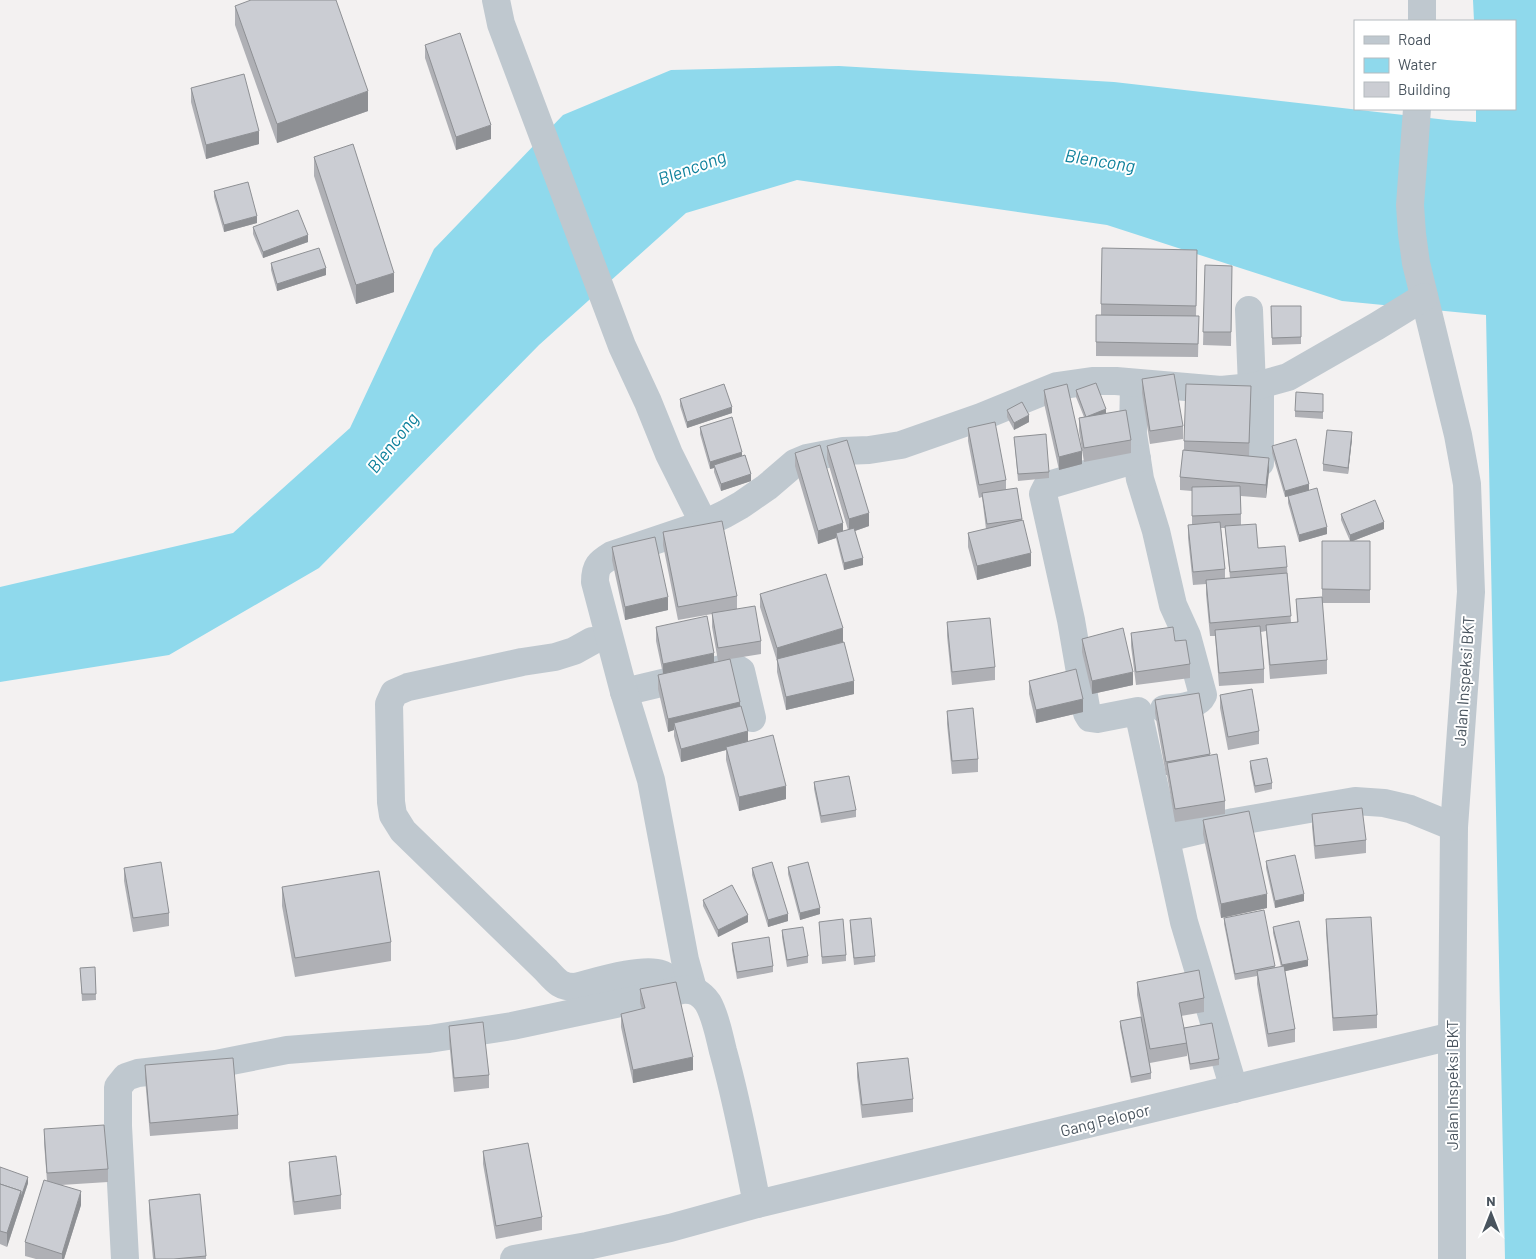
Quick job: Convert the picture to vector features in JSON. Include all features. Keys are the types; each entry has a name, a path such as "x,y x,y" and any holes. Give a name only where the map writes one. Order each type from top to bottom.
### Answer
{"street":[{"path":"496,0 502,24 622,346 669,454 704,524"},
{"path":"1422,0 1422,20"},
{"name":"Jalan Inspeksi BKT","path":"1416,110 1410,205 1416,263 1458,435 1467,484 1471,592 1454,827 1452,1259"},
{"path":"684,990 685,960 653,789 624,692 595,582 595,571 601,562 612,555 704,524 741,505 767,487 795,463 807,458 843,451 869,450 902,445 973,420 1057,386 1092,382 1134,383 1221,390 1256,386 1288,377 1424,297"},
{"path":"1249,310 1256,386 1260,463"},
{"path":"1134,383 1133,434 1137,459 1140,479 1156,531 1173,605 1187,636 1203,696 1196,704 1139,714 1138,711 1097,719 1090,718 1087,713 1069,612 1043,494 1046,488 1052,484 1137,459"},
{"path":"592,641 574,651 555,657 522,662 408,687 394,693 390,704 391,802 393,815 404,831 555,981 565,987 575,987 646,972 661,974 684,990 700,994 708,1003 714,1018 732,1083 758,1204"},
{"path":"624,692 736,668 741,671 752,718"},
{"path":"1139,714 1184,922 1234,1090"},
{"path":"1166,838 1234,822 1355,801 1410,809 1454,827"},
{"path":"126,1259 118,1126 118,1087 126,1077 138,1073 216,1064 288,1050 429,1038 512,1026 684,990"},
{"name":"Gang Pelopor","path":"514,1259 670,1228 758,1204 1452,1036"}],"water":[{"name":"Blencong","path":"1473,0 1536,0 1536,1259 1505,1259 1486,315 1342,301 1107,225 797,180 686,213 539,345 319,568 169,655 0,682 0,587 233,533 350,428 434,249 563,115 671,70 839,66 1114,82 1476,122 1476,110 1516,110 1516,20 1474,20"}],"building":[{"path":"251,0 336,0 368,91 277,124 235,6"},
{"path":"460,33 491,125 456,137 425,45"},
{"path":"244,74 259,131 206,145 191,88"},
{"path":"353,144 394,273 356,285 314,157"},
{"path":"248,182 257,216 224,225 214,191"},
{"path":"298,210 308,235 263,252 253,227"},
{"path":"319,248 326,268 277,284 271,263"},
{"path":"1102,248 1197,250 1196,306 1101,304"},
{"path":"1205,265 1232,266 1231,332 1203,332"},
{"path":"1271,306 1301,306 1301,337 1272,338"},
{"path":"1096,315 1199,316 1198,344 1096,342"},
{"path":"1174,374 1183,426 1150,431 1142,379"},
{"path":"1096,383 1106,409 1086,417 1076,390"},
{"path":"724,384 732,407 687,422 680,399"},
{"path":"1067,384 1082,451 1059,457 1044,390"},
{"path":"1186,384 1251,386 1249,443 1184,441"},
{"path":"1296,392 1323,394 1323,412 1295,411"},
{"path":"1022,402 1029,415 1014,423 1007,410"},
{"path":"1126,410 1131,440 1084,448 1079,418"},
{"path":"732,417 742,452 710,462 700,427"},
{"path":"995,422 1006,480 979,485 968,428"},
{"path":"1327,430 1352,432 1348,468 1323,464"},
{"path":"1046,434 1049,472 1018,474 1014,437"},
{"path":"1296,439 1309,484 1285,491 1272,446"},
{"path":"847,440 869,513 849,519 827,446"},
{"path":"820,445 843,523 818,531 795,453"},
{"path":"1183,450 1269,458 1266,485 1180,477"},
{"path":"745,455 751,474 721,484 714,465"},
{"path":"1240,486 1241,514 1192,516 1192,487"},
{"path":"1017,488 1022,519 987,524 982,493"},
{"path":"1317,488 1327,527 1299,535 1288,496"},
{"path":"1375,500 1384,522 1350,535 1341,514"},
{"path":"1023,520 1031,553 977,566 968,533"},
{"path":"722,521 737,596 678,607 663,532"},
{"path":"1220,522 1225,569 1193,572 1188,525"},
{"path":"1256,524 1258,548 1285,546 1287,567 1230,572 1225,526"},
{"path":"854,528 863,558 844,563 836,533"},
{"path":"655,537 668,597 625,607 612,547"},
{"path":"1322,541 1370,541 1370,590 1322,589"},
{"path":"1287,573 1291,616 1210,623 1206,580"},
{"path":"826,574 843,628 777,648 760,594"},
{"path":"1322,597 1327,660 1270,665 1266,625 1298,622 1296,599"},
{"path":"755,606 761,641 718,648 712,613"},
{"path":"707,616 714,653 663,664 656,627"},
{"path":"990,618 995,667 952,672 947,622"},
{"path":"1260,626 1264,669 1219,673 1215,630"},
{"path":"1173,627 1175,641 1186,640 1190,664 1136,672 1131,633"},
{"path":"1123,628 1133,672 1092,681 1082,639"},
{"path":"844,642 854,681 786,697 777,659"},
{"path":"730,659 740,702 668,719 658,675"},
{"path":"1076,669 1083,699 1036,710 1029,681"},
{"path":"1252,689 1259,731 1228,737 1220,695"},
{"path":"1199,693 1210,754 1166,762 1155,700"},
{"path":"741,706 748,731 681,749 674,723"},
{"path":"973,708 978,759 952,761 947,711"},
{"path":"773,735 786,786 739,797 726,747"},
{"path":"1217,754 1225,801 1175,809 1167,763"},
{"path":"1267,758 1272,783 1255,786 1250,761"},
{"path":"849,776 856,810 821,816 814,782"},
{"path":"1362,808 1366,840 1315,846 1312,814"},
{"path":"1249,811 1267,894 1221,904 1203,820"},
{"path":"1295,855 1304,894 1275,901 1266,861"},
{"path":"161,862 169,913 133,918 124,868"},
{"path":"772,862 788,914 768,920 752,868"},
{"path":"808,862 820,908 800,913 788,867"},
{"path":"379,871 391,942 295,958 282,887"},
{"path":"732,885 748,915 718,930 703,900"},
{"path":"1264,910 1275,966 1235,974 1224,918"},
{"path":"1371,917 1377,1015 1333,1018 1326,919"},
{"path":"871,918 875,956 854,958 850,920"},
{"path":"843,919 846,955 822,957 819,922"},
{"path":"1299,921 1308,960 1282,965 1273,927"},
{"path":"803,927 808,956 787,960 782,930"},
{"path":"769,937 773,966 737,972 732,943"},
{"path":"1284,966 1295,1029 1268,1034 1257,971"},
{"path":"95,967 96,994 82,994 80,968"},
{"path":"1199,970 1204,998 1179,1003 1187,1043 1150,1049 1137,982"},
{"path":"676,982 693,1057 633,1070 621,1014 645,1008 640,989"},
{"path":"1141,1017 1151,1073 1131,1077 1120,1021"},
{"path":"483,1022 489,1075 454,1078 449,1026"},
{"path":"1212,1023 1219,1059 1190,1064 1184,1028"},
{"path":"233,1058 238,1115 150,1123 145,1065"},
{"path":"908,1058 913,1099 862,1105 857,1063"},
{"path":"104,1125 108,1169 47,1173 44,1129"},
{"path":"528,1143 542,1217 496,1226 483,1151"},
{"path":"336,1156 341,1195 294,1202 289,1162"},
{"path":"0,1167 28,1177 21,1197 21,1191 0,1184"},
{"path":"44,1180 81,1191 62,1254 25,1242"},
{"path":"0,1184 21,1191 7,1233 0,1231"},
{"path":"200,1194 206,1256 155,1259 149,1200"}]}
